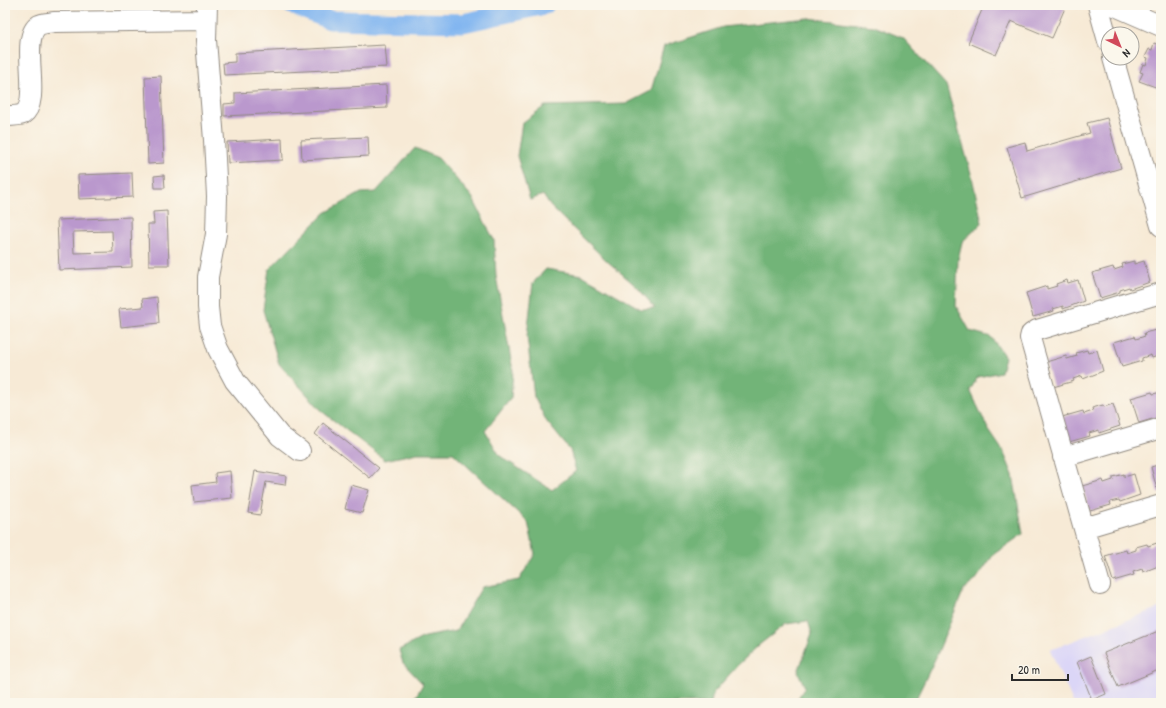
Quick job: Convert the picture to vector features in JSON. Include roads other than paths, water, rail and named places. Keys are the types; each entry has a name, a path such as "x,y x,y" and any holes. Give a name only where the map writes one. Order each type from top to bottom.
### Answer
{"street":[{"path":"1098,5 1104,26"},
{"path":"1113,5 1161,26"},
{"path":"5,116 22,115 29,109 31,97 30,36 38,26 54,22 206,13 206,40 217,196 216,234 208,277 208,307 210,326 218,349 235,381 280,436 300,451"},
{"path":"1115,66 1161,226"},
{"path":"1100,585 1030,338 1031,334 1037,330 1161,293"},
{"path":"1064,457 1161,428"},
{"path":"1084,528 1161,505"}],"waterway":[{"path":"292,5 330,20 463,23 545,5"}]}
